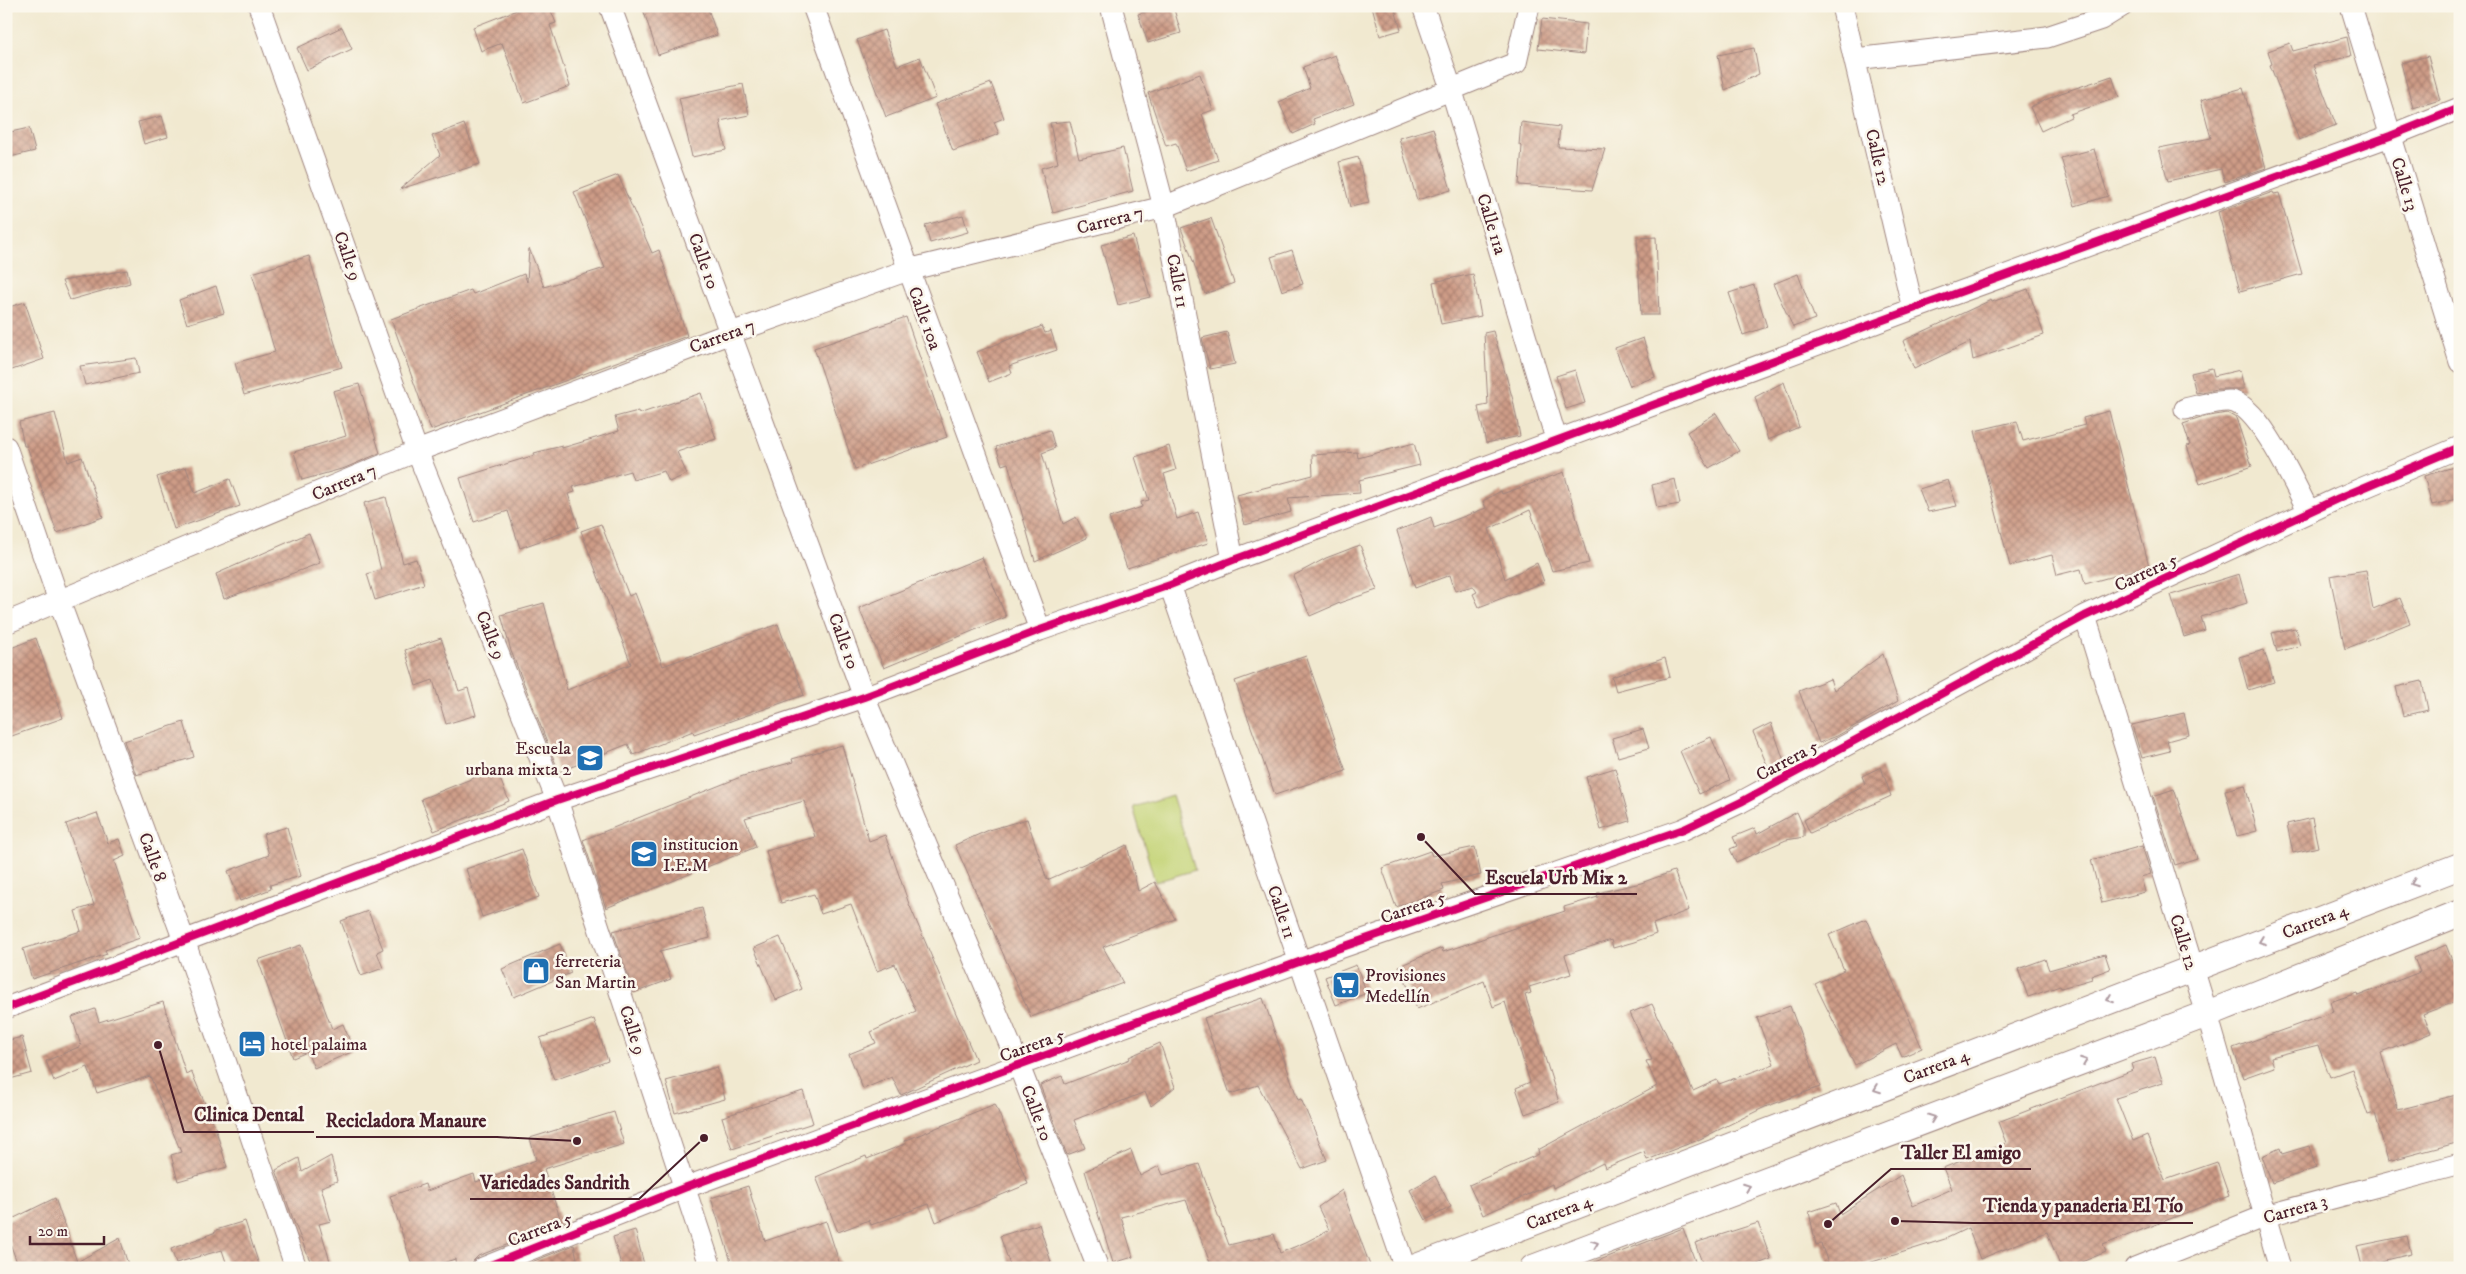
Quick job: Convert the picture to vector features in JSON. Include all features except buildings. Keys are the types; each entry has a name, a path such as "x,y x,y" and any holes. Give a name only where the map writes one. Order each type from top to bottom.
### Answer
{"street":[{"name":"Calle 9","path":"260,6 417,451 557,800 711,1268"},
{"name":"Calle 10","path":"610,6 864,697 1019,1066 1098,1268"},
{"name":"Calle 10a","path":"813,6 1040,630"},
{"name":"Calle 11","path":"1111,6 1164,207 1233,560"},
{"name":"Calle 11a","path":"1424,6 1451,88 1557,442"},
{"name":"Carrera 7","path":"6,623 417,451 731,333 908,270 1164,207 1516,63 1529,6"},
{"name":"Calle 12","path":"1842,6 1913,309"},
{"path":"1855,59 2047,37 2101,19 2122,6"},
{"name":"Calle 13","path":"2351,6 2460,362"},
{"path":"6,1008 185,943 557,800 864,697 1040,630 1170,585 1913,309 2390,136 2460,108"},
{"path":"2185,408 2230,401 2243,405 2260,422 2308,512"},
{"name":"Calle 8","path":"6,447 59,601 185,943 296,1268"},
{"name":"Carrera 5","path":"483,1268 684,1188 1299,962 1684,828 1741,802 2085,616 2308,512 2460,447"},
{"name":"Calle 11","path":"1170,585 1405,1268"},
{"name":"Calle 12","path":"2085,616 2207,1014 2280,1268"},
{"name":"Carrera 4","path":"1414,1268 2192,967 2460,866"},
{"path":"1533,1268 2207,1014 2460,913"},
{"name":"Carrera 3","path":"2135,1268 2265,1216 2460,1164"}],"green space":[{"path":"1172,795 1195,870 1155,882 1133,807"}],"cycle path":[{"path":"6,1008 557,800 864,697 1040,630 1170,585 1913,309 2390,136 2460,108"},
{"path":"483,1268 684,1188 1299,962 1684,829 1741,802 2085,616 2339,498 2460,447"}],"place":[{"name":"Escuela urbana mixta 2","path":"590,758"},
{"name":"Escuela Urb Mix 2","path":"1421,837"},
{"name":"institucion I.E.M","path":"644,854"},
{"name":"ferreteria San Martin","path":"536,971"},
{"name":"Provisiones Medellín","path":"1346,985"},
{"name":"hotel palaima","path":"252,1044"},
{"name":"Clinica Dental","path":"158,1045"},
{"name":"Variedades Sandrith","path":"704,1138"},
{"name":"Recicladora Manaure","path":"577,1141"},
{"name":"Tienda y panaderia El Tío","path":"1895,1221"},
{"name":"Taller El amigo","path":"1828,1224"}]}
